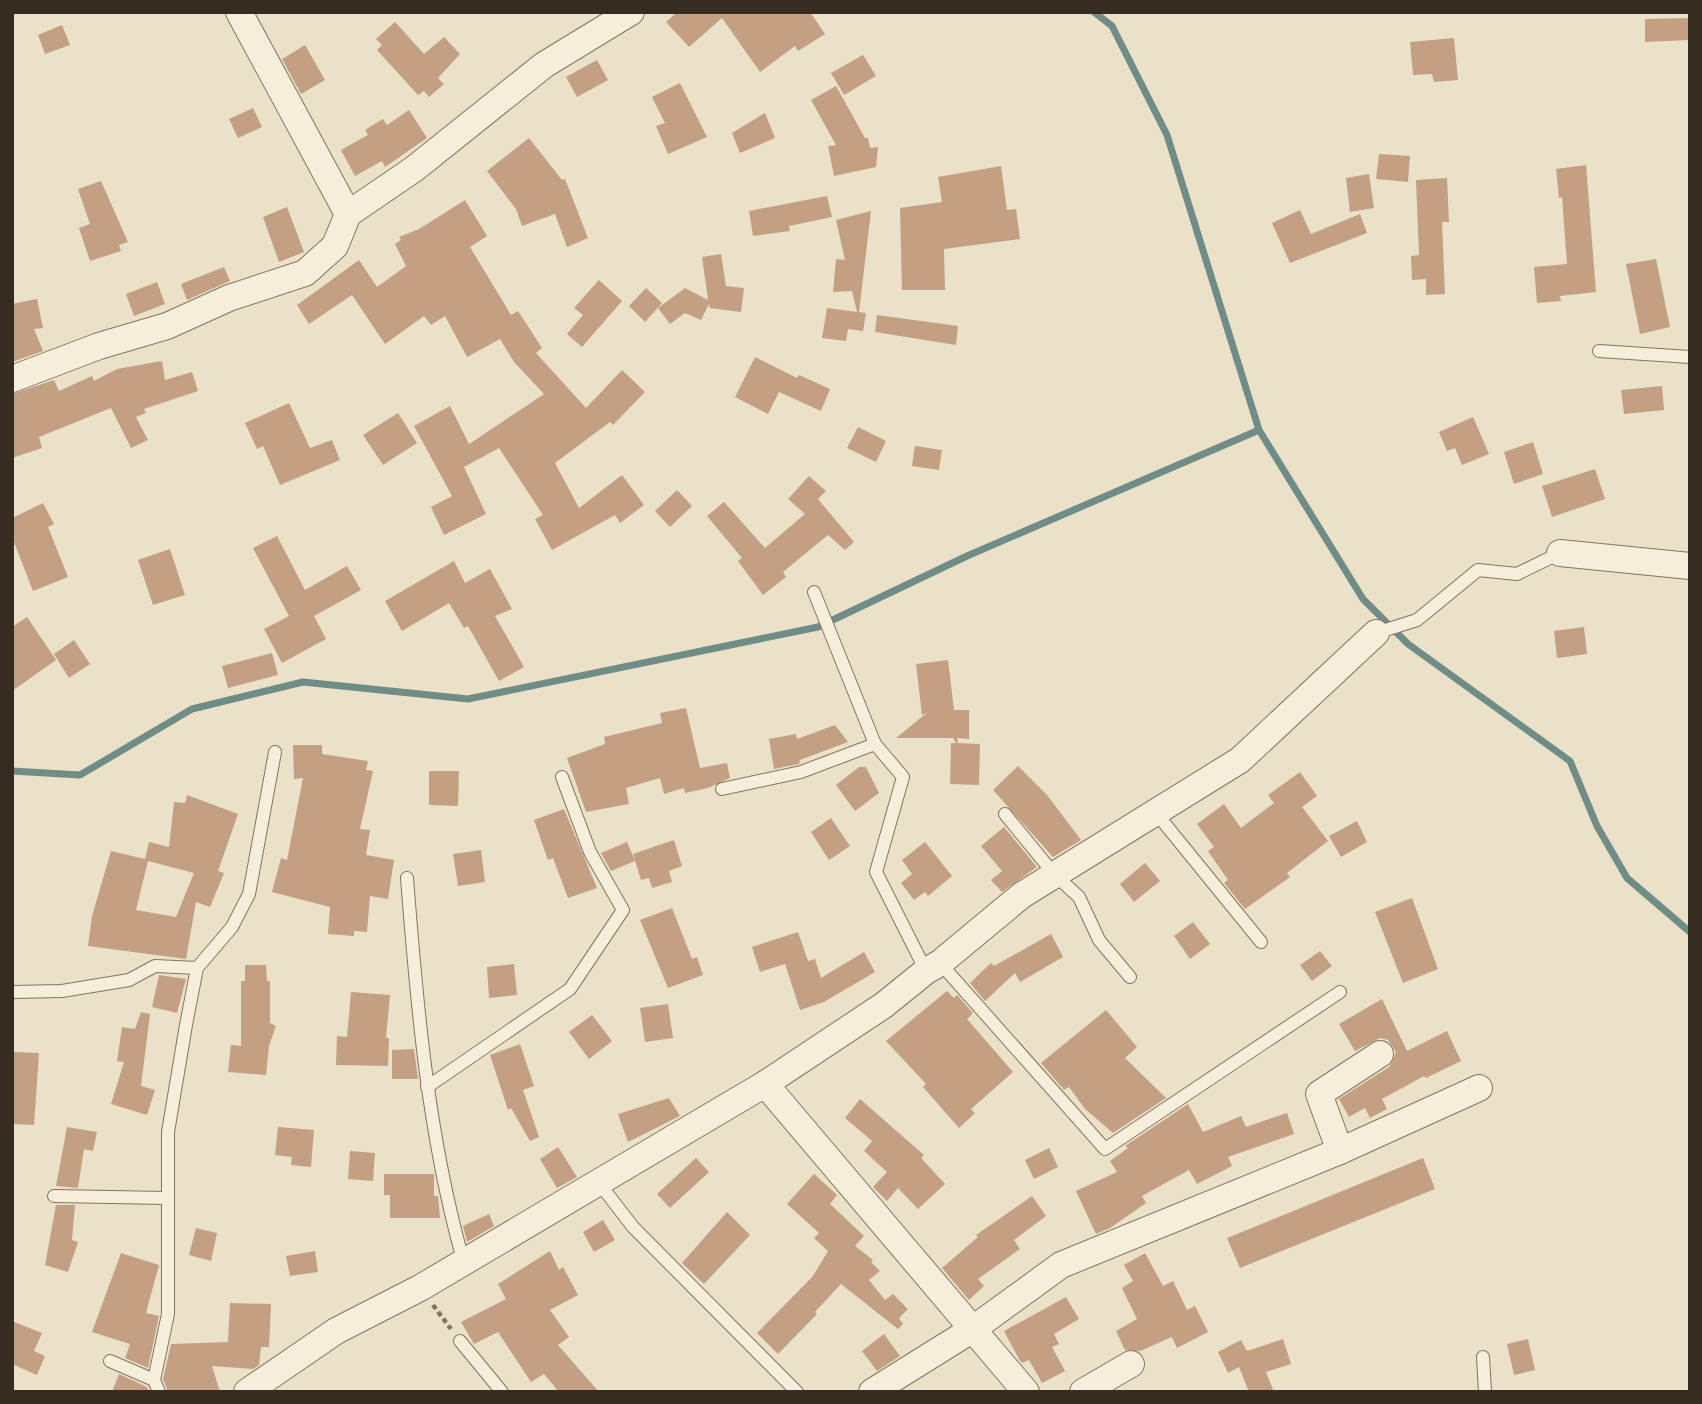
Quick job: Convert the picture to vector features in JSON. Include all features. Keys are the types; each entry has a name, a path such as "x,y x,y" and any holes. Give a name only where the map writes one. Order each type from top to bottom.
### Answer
{"street":[{"path":"239,12 348,214"},
{"path":"12,379 99,346 167,326 229,298 305,273 335,246 348,214 479,120 544,65 631,12"},
{"path":"1560,553 1690,566"},
{"path":"247,1392 336,1331 420,1288 463,1260 599,1183 765,1084 884,1005 1021,895 1240,760 1376,632"},
{"path":"1340,1151 1319,1094 1380,1054"},
{"path":"765,1084 1026,1392"},
{"path":"872,1392 973,1329 1061,1265 1340,1151 1479,1088"},
{"path":"1083,1392 1131,1364"}],"lane":[{"path":"1599,351 1690,357"},
{"path":"1376,632 1417,620 1478,570 1517,574 1560,553"},
{"path":"814,592 875,744 903,777 876,872 933,967 1105,1149 1340,992"},
{"path":"722,789 801,772 875,744"},
{"path":"110,1361 157,1386 168,1314 169,1132 197,968 232,927 249,894 275,752"},
{"path":"427,1087 570,989 623,910 590,852 562,777"},
{"path":"1156,813 1261,942"},
{"path":"1005,814 1055,874 1079,897 1099,940 1130,977"},
{"path":"407,878 427,1087 445,1197 463,1260"},
{"path":"12,992 62,991 129,980 155,966 197,968"},
{"path":"599,1183 633,1227 797,1392"},
{"path":"54,1196 167,1198"},
{"path":"460,1341 502,1392"},
{"path":"1483,1357 1485,1392"}],"path":[{"path":"420,1288 460,1341"}],"building":[{"path":"677,12 810,12 825,34 798,51 795,46 760,72 722,18 689,47 666,22"},
{"path":"1690,18 1690,40 1645,42 1645,19"},
{"path":"395,22 424,54 444,37 460,54 438,78 444,84 429,97 424,91 418,95 377,50 382,45 376,39"},
{"path":"62,25 70,45 45,54 38,35"},
{"path":"1454,38 1458,80 1434,82 1432,74 1413,75 1410,42"},
{"path":"305,45 325,80 301,94 282,59"},
{"path":"863,55 876,76 844,95 831,73"},
{"path":"597,60 608,80 577,97 566,77"},
{"path":"680,83 707,137 668,154 656,126 665,123 652,97"},
{"path":"836,86 865,138 868,138 870,148 878,147 876,167 834,176 828,146 836,145 811,100"},
{"path":"253,108 262,127 238,138 229,119"},
{"path":"409,110 427,138 385,167 382,161 355,176 341,150 368,135 365,130 383,119 387,125"},
{"path":"765,113 775,138 740,153 732,133"},
{"path":"529,138 562,180 565,179 588,238 567,247 555,214 522,226 516,209 487,171"},
{"path":"1379,154 1410,156 1408,182 1376,179"},
{"path":"1586,165 1596,292 1560,296 1561,301 1537,303 1534,267 1567,264 1562,197 1559,198 1556,169"},
{"path":"1001,166 1007,210 1016,209 1020,239 944,249 945,290 902,290 900,208 942,202 938,177"},
{"path":"1369,174 1374,208 1350,212 1346,178"},
{"path":"1447,178 1449,222 1442,222 1445,294 1426,295 1426,279 1412,280 1411,256 1419,255 1416,180"},
{"path":"101,181 128,242 119,245 121,251 90,261 79,228 90,224 78,189"},
{"path":"827,196 832,217 789,226 790,231 753,236 749,211"},
{"path":"465,200 487,236 470,247 511,315 518,311 542,348 536,353 586,408 622,370 645,392 613,425 610,422 555,463 579,508 622,475 644,505 620,523 615,515 552,550 535,519 543,515 499,448 464,467 486,514 444,535 431,507 452,496 414,426 450,406 469,444 544,394 514,362 500,339 467,357 445,316 431,325 424,316 385,344 352,295 309,324 297,305 359,260 377,287 406,266 395,244 401,240 399,237 419,229"},
{"path":"287,207 304,252 279,262 263,217"},
{"path":"1300,210 1311,234 1360,214 1367,233 1290,263 1272,223"},
{"path":"871,211 859,312 866,313 863,331 848,329 846,341 822,338 827,308 857,312 852,291 833,292 836,259 845,260 836,220"},
{"path":"721,254 726,286 744,288 741,312 710,308 709,304 701,320 685,313 670,324 658,308 685,288 708,300 702,257"},
{"path":"1656,259 1670,327 1640,334 1626,264"},
{"path":"224,267 230,281 187,300 181,284"},
{"path":"599,280 622,301 582,347 567,334 583,315 574,308"},
{"path":"157,282 165,304 134,316 126,294"},
{"path":"646,288 662,303 645,322 629,306"},
{"path":"37,299 43,328 34,329 43,351 12,362 12,304"},
{"path":"877,315 958,326 956,345 875,332"},
{"path":"755,357 797,378 799,375 830,389 821,411 779,392 768,414 735,397"},
{"path":"162,361 165,380 192,372 198,391 144,409 146,413 136,417 148,440 131,448 111,408 39,437 42,448 12,458 12,394 54,380 59,391 92,376 94,381 117,369"},
{"path":"1662,386 1664,410 1624,414 1621,390"},
{"path":"289,403 310,448 332,440 340,460 280,485 263,446 257,449 245,423"},
{"path":"398,413 417,443 383,465 363,435"},
{"path":"1473,417 1489,454 1462,465 1455,448 1447,451 1439,432"},
{"path":"858,427 886,441 876,462 847,448"},
{"path":"1533,442 1543,474 1514,484 1504,452"},
{"path":"915,446 942,450 939,470 912,466"},
{"path":"1595,469 1605,499 1552,517 1542,486"},
{"path":"809,476 826,491 818,499 854,542 845,550 828,535 783,572 786,577 763,595 738,561 742,558 707,516 724,502 765,548 805,514 788,499"},
{"path":"677,490 692,506 670,527 655,511"},
{"path":"43,503 54,524 48,527 68,577 33,591 12,537 12,518"},
{"path":"277,536 305,590 347,566 361,590 314,616 326,639 282,663 264,629 289,616 253,548"},
{"path":"170,549 185,595 153,605 138,560"},
{"path":"454,561 465,583 490,569 512,609 495,616 524,667 499,681 468,626 464,628 449,603 402,631 385,601"},
{"path":"27,617 56,660 12,691 12,627"},
{"path":"1584,627 1587,654 1557,658 1554,631"},
{"path":"74,640 90,664 69,678 54,654"},
{"path":"272,653 278,675 228,688 222,666"},
{"path":"948,660 954,710 969,710 969,739 957,738 958,743 980,744 979,785 950,784 951,743 956,743 953,738 896,738 928,712 922,715 916,664"},
{"path":"686,708 700,768 727,763 730,778 708,788 685,793 684,788 664,794 660,778 626,788 629,804 586,812 567,758 605,744 604,737 662,723 660,713"},
{"path":"835,725 848,742 800,760 799,764 774,769 769,739 796,734 797,739"},
{"path":"293,745 322,745 322,754 368,761 366,770 373,771 360,829 370,830 366,855 394,860 388,899 370,896 367,932 354,931 354,936 328,934 330,907 272,892 281,858 287,860 303,778 294,779"},
{"path":"1018,766 1047,795 1081,840 1053,857 993,790"},
{"path":"859,767 866,767 879,793 855,811 836,785"},
{"path":"429,771 459,771 458,806 429,805"},
{"path":"1300,772 1317,796 1302,807 1328,841 1287,873 1290,877 1245,909 1224,883 1228,880 1208,851 1214,847 1197,824 1224,804 1241,828 1274,803 1268,795"},
{"path":"187,795 238,814 218,871 224,873 210,907 196,902 186,959 88,946 92,916 111,851 145,859 149,842 169,847 174,802 185,803","holes":["148,861 194,873 176,917 136,910"]},
{"path":"564,809 597,888 568,898 553,858 548,860 534,820"},
{"path":"831,818 850,846 829,860 811,832"},
{"path":"1357,821 1367,842 1341,857 1329,836"},
{"path":"1004,827 1037,867 1002,892 991,880 1002,871 981,846"},
{"path":"674,840 682,866 669,871 672,882 652,888 649,878 641,880 633,854"},
{"path":"627,842 635,861 611,871 601,853"},
{"path":"925,842 952,876 928,896 925,892 914,900 901,883 912,874 902,860"},
{"path":"481,850 485,882 458,886 453,854"},
{"path":"1145,863 1160,881 1134,902 1120,884"},
{"path":"1412,898 1438,969 1403,983 1375,912"},
{"path":"672,908 692,959 697,957 703,975 668,988 640,920"},
{"path":"1193,922 1210,944 1190,959 1174,936"},
{"path":"798,932 808,961 815,959 821,978 864,952 875,972 824,1002 800,1010 785,964 760,972 752,947"},
{"path":"1051,934 1063,957 1020,982 1015,973 985,1001 970,983 991,963 994,966"},
{"path":"1320,951 1332,966 1312,981 1300,965"},
{"path":"514,964 517,995 489,998 487,967"},
{"path":"245,965 266,965 267,981 270,981 270,1023 276,1026 269,1046 266,1075 228,1072 231,1045 241,1046 241,981 245,981"},
{"path":"159,975 186,979 177,1013 152,1007"},
{"path":"947,991 954,998 957,995 973,1013 967,1019 1013,1072 971,1109 975,1113 959,1128 923,1087 926,1084 886,1041"},
{"path":"351,992 390,995 386,1038 389,1038 388,1066 336,1065 337,1036 347,1037"},
{"path":"1382,999 1407,1051 1447,1031 1461,1061 1426,1078 1424,1076 1382,1099 1387,1109 1370,1118 1365,1108 1349,1117 1339,1099 1389,1067 1396,1052 1388,1040 1380,1038 1355,1051 1339,1024"},
{"path":"668,1004 673,1038 645,1042 640,1008"},
{"path":"1106,1010 1137,1047 1125,1058 1166,1098 1113,1133 1085,1109 1069,1087 1064,1090 1041,1063"},
{"path":"141,1012 150,1014 141,1086 155,1090 147,1115 111,1104 124,1062 117,1061 122,1027 135,1029"},
{"path":"592,1015 612,1041 589,1059 569,1032"},
{"path":"520,1044 534,1086 523,1090 539,1137 530,1141 511,1108 508,1110 490,1055"},
{"path":"414,1049 418,1079 392,1079 392,1050"},
{"path":"13,1052 39,1053 34,1125 12,1124"},
{"path":"669,1098 680,1116 628,1142 618,1114"},
{"path":"860,1099 924,1155 921,1158 945,1184 918,1209 898,1188 887,1201 873,1187 887,1172 864,1151 872,1141 845,1118"},
{"path":"1188,1104 1203,1132 1241,1116 1246,1127 1287,1113 1294,1134 1228,1157 1232,1166 1197,1184 1189,1170 1142,1196 1146,1203 1110,1228 1096,1234 1076,1191 1117,1172 1110,1161 1128,1148 1125,1146"},
{"path":"67,1127 97,1132 93,1151 84,1149 78,1188 56,1186"},
{"path":"278,1127 314,1130 311,1167 291,1165 292,1157 275,1155"},
{"path":"558,1147 577,1177 557,1188 540,1159"},
{"path":"1049,1148 1058,1167 1034,1179 1025,1160"},
{"path":"350,1151 375,1153 373,1181 348,1179"},
{"path":"696,1158 709,1172 670,1208 657,1194"},
{"path":"1423,1158 1435,1189 1240,1268 1227,1238"},
{"path":"384,1174 434,1174 434,1196 438,1196 440,1218 390,1218 390,1195 384,1195"},
{"path":"814,1174 837,1195 830,1204 864,1236 855,1246 873,1260 871,1262 880,1271 869,1280 885,1300 893,1294 908,1309 899,1318 903,1324 898,1329 841,1284 815,1312 817,1314 778,1354 757,1333 813,1276 828,1251 814,1238 819,1233 787,1204"},
{"path":"1032,1196 1046,1216 1014,1240 1020,1249 978,1279 984,1286 969,1300 942,1268 978,1237 976,1235"},
{"path":"56,1205 75,1205 72,1240 78,1242 68,1272 45,1265"},
{"path":"727,1212 750,1235 704,1284 682,1263"},
{"path":"489,1214 494,1226 467,1242 463,1226"},
{"path":"603,1220 615,1240 594,1252 583,1232"},
{"path":"196,1228 217,1233 211,1261 189,1255"},
{"path":"315,1251 318,1272 290,1276 286,1256"},
{"path":"550,1251 559,1270 563,1267 578,1295 550,1310 569,1337 558,1345 599,1392 559,1392 544,1374 531,1382 498,1332 474,1344 461,1322 506,1299 498,1284"},
{"path":"121,1253 159,1265 146,1313 159,1316 148,1368 125,1358 130,1344 92,1332"},
{"path":"1145,1253 1163,1286 1173,1281 1187,1310 1195,1306 1208,1332 1177,1348 1172,1337 1140,1351 1125,1350 1116,1331 1137,1319 1122,1288 1133,1281 1124,1265"},
{"path":"1066,1297 1079,1319 1054,1334 1059,1344 1052,1347 1065,1371 1042,1383 1029,1360 1022,1363 1019,1359 1004,1331"},
{"path":"230,1303 271,1304 269,1347 261,1347 259,1365 253,1369 212,1366 220,1392 168,1392 163,1379 171,1344 228,1342"},
{"path":"12,1321 42,1333 34,1351 45,1356 37,1375 12,1364"},
{"path":"884,1334 900,1356 877,1371 862,1351"},
{"path":"1283,1339 1291,1364 1266,1372 1274,1392 1249,1392 1239,1367 1228,1373 1218,1352 1241,1340 1247,1351"},
{"path":"1528,1339 1535,1370 1514,1375 1507,1344"},
{"path":"119,1374 147,1387 149,1392 112,1392"}],"waterway":[{"path":"1094,12 1112,26 1167,135 1259,430 1363,599 1408,644 1570,761 1597,826 1627,878 1690,932"},
{"path":"12,771 80,775 192,709 303,682 468,699 818,627 967,556 1259,430"}]}
